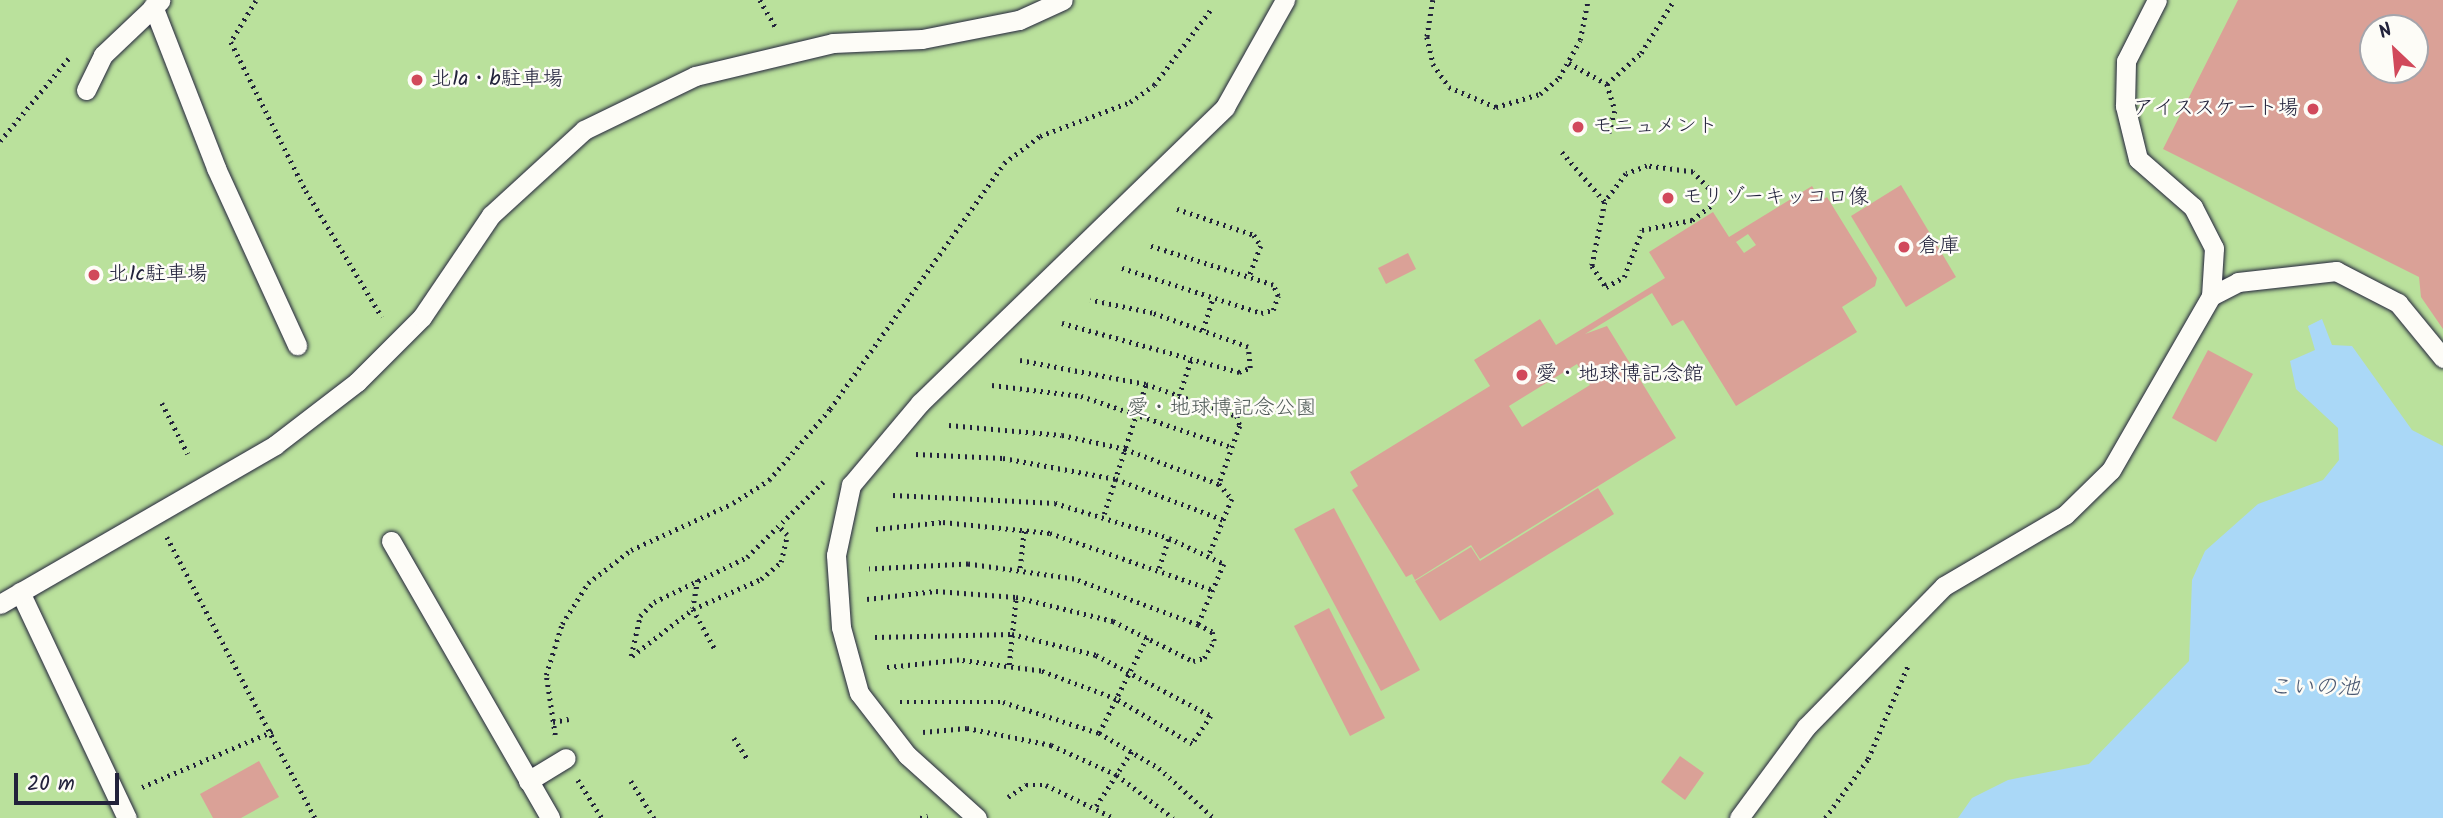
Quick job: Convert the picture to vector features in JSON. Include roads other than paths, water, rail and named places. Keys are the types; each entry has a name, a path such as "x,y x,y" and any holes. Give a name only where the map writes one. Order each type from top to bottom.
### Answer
{"lane":[{"path":"0,604 275,445 357,382 422,317 491,215 584,130 695,76 832,43 922,38 1019,20 1063,0"},
{"path":"977,818 907,755 859,693 841,627 836,555 851,485 920,403 1225,107 1285,0"},
{"path":"1739,818 1806,727 1944,586 2065,515 2110,470 2211,296 2214,248 2193,207 2138,159 2124,106 2126,61 2157,0"},
{"path":"86,90 103,55 157,3 211,157 297,345"},
{"path":"2211,296 2238,282 2336,271 2398,303 2443,358"},
{"path":"391,541 550,818"},
{"path":"20,592 121,797 127,818"},
{"path":"528,780 566,758"}],"water":[{"name":"こいの池","path":"2322,319 2332,345 2352,346 2412,430 2443,446 2443,818 1958,818 1972,798 2008,780 2089,764 2189,661 2192,580 2205,551 2258,504 2323,480 2339,460 2338,428 2296,389 2290,361 2315,350 2308,326"}],"place":[{"name":"北1a・b駐車場","path":"417,80"},
{"name":"アイススケート場","path":"2313,109"},
{"name":"モニュメント","path":"1578,127"},
{"name":"モリゾーキッコロ像","path":"1668,198"},
{"name":"倉庫","path":"1904,247"},
{"name":"北1c駐車場","path":"94,275"},
{"name":"愛・地球博記念館","path":"1522,375"}],"park label":[{"name":"愛・地球博記念公園","path":"1222,409"}]}
